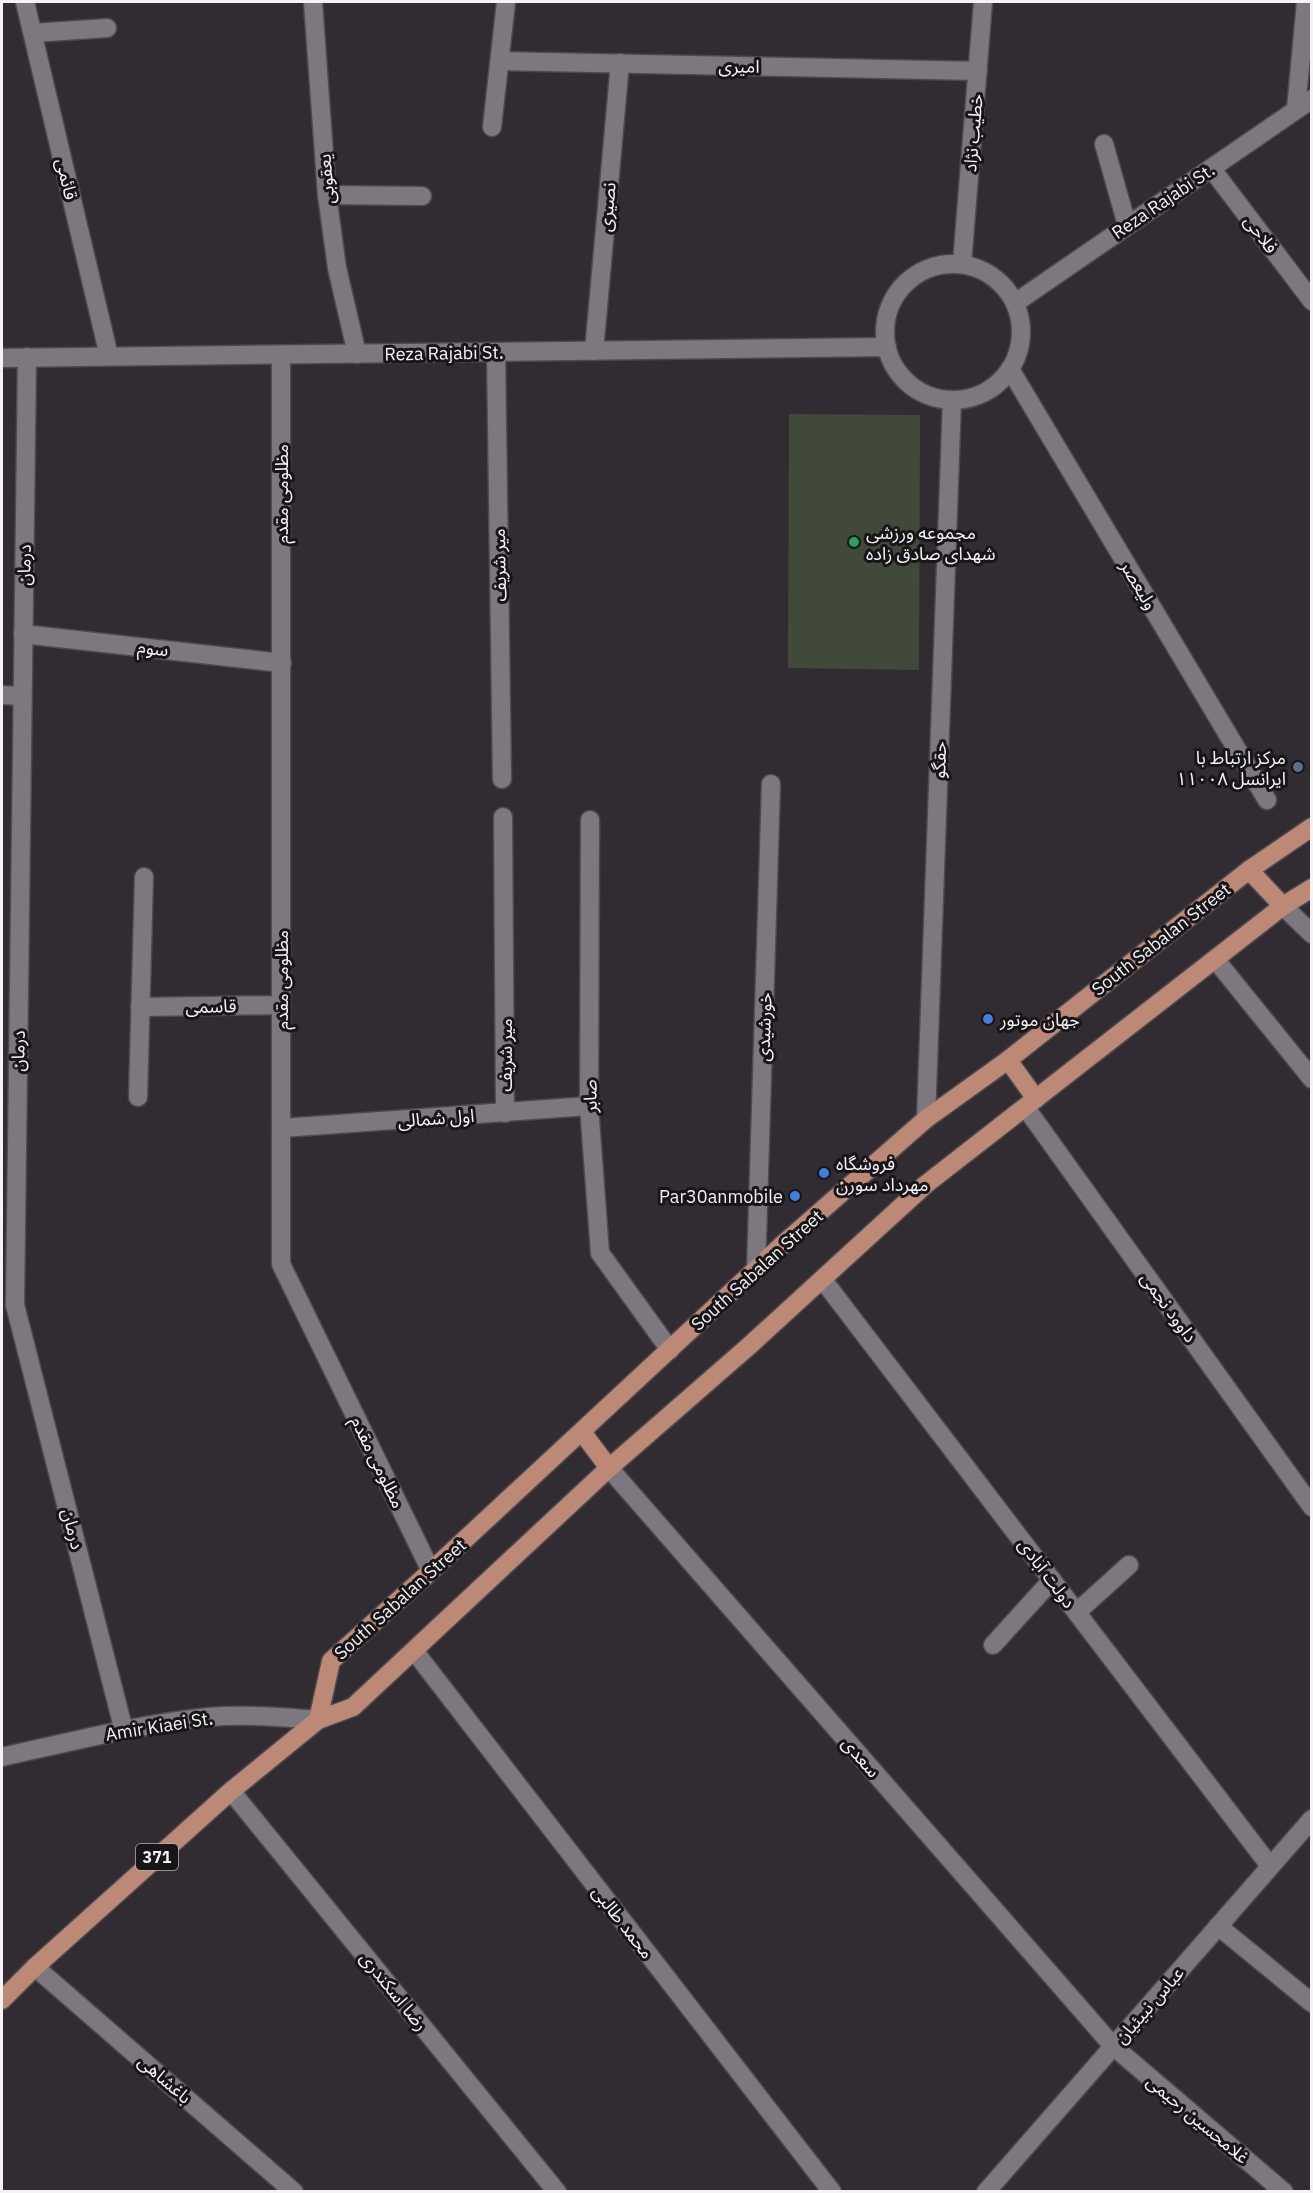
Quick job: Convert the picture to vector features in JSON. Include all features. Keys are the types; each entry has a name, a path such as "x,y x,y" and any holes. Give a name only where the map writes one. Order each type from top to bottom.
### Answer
{"main road":[{"name":"South Sabalan Street","path":"318,1720 331,1661 756,1270 926,1119 1008,1060 1249,870 1311,827"},
{"path":"1249,870 1283,906"},
{"name":"371","path":"2,2000 35,1967 231,1791 318,1720 353,1707 415,1652 609,1468 823,1280 925,1185 1215,958 1283,906 1311,888"},
{"path":"1008,1060 1031,1104"},
{"path":"582,1432 609,1468"}],"street":[{"name":"قائمی","path":"25,2 109,356"},
{"path":"492,127 506,2"},
{"name":"خطیب نژاد","path":"962,264 983,2"},
{"path":"1296,109 1306,2"},
{"name":"یعقوبی","path":"314,9 327,195 337,268 357,354"},
{"path":"33,33 106,28"},
{"name":"امیری","path":"501,61 978,72"},
{"name":"نصیری","path":"594,351 620,63"},
{"name":"Reza Rajabi St.","path":"1015,303 1311,99"},
{"path":"1104,144 1127,225"},
{"name":"فلاحی","path":"1211,168 1311,301"},
{"path":"327,195 422,196"},
{"path":"962,264 983,271 1001,284 1015,303 1021,325 1019,348 1010,369 994,386 975,397 952,400 930,396 909,384 895,368 887,347 885,326 891,304 903,286 920,273 941,265 962,264"},
{"name":"Reza Rajabi St.","path":"2,358 887,347"},
{"name":"میر شریف","path":"496,352 502,779"},
{"name":"مظلومی مقدم","path":"281,355 281,1264 431,1571"},
{"name":"درمان","path":"27,357 15,1305 124,1731"},
{"name":"ولیعصر","path":"1010,369 1267,800"},
{"name":"حقگو","path":"926,1119 952,400"},
{"name":"سوم","path":"23,634 282,663"},
{"path":"2,695 22,696"},
{"name":"خورشیدی","path":"756,1270 771,784"},
{"name":"میر شریف","path":"503,817 505,1113"},
{"name":"صابر","path":"590,820 590,1106 600,1253 670,1350"},
{"path":"138,1097 144,877"},
{"path":"1283,906 1311,934"},
{"path":"1215,958 1311,1079"},
{"name":"قاسمی","path":"140,1007 281,1005"},
{"name":"داوود نجمی","path":"1031,1104 1311,1506"},
{"name":"اول شمالی","path":"282,1128 590,1106"},
{"name":"دولت آبادی","path":"823,1280 1270,1866"},
{"name":"سعدی","path":"609,1468 1113,2046"},
{"path":"1077,1612 1129,1565"},
{"path":"993,1645 1052,1580"},
{"name":"محمد طالبی","path":"415,1652 832,2192"},
{"name":"Amir Kiaei St.","path":"2,1757 124,1731 208,1717 248,1715 318,1720"},
{"name":"رضا اسکندری","path":"231,1791 557,2192"},
{"name":"عباس نبیئیان","path":"986,2192 1311,1819"},
{"path":"1218,1926 1311,2003"},
{"name":"باغشاهی","path":"35,1967 294,2192"},
{"name":"غلامحسین رحیمی","path":"1113,2046 1284,2192"}],"green space":[{"name":"مجموعه ورزشی شهدای صادق زاده","path":"789,414 920,415 919,670 788,668"}],"place":[{"name":"مجموعه ورزشی شهدای صادق زاده","path":"854,542"},
{"name":"مرکز ارتباط با ایرانسل ۱۱۰۰۸","path":"1298,767"},
{"name":"جهان موتور","path":"988,1019"},
{"name":"فروشگاه مهرداد سورن","path":"824,1173"},
{"name":"Par30anmobile","path":"795,1196"}]}
